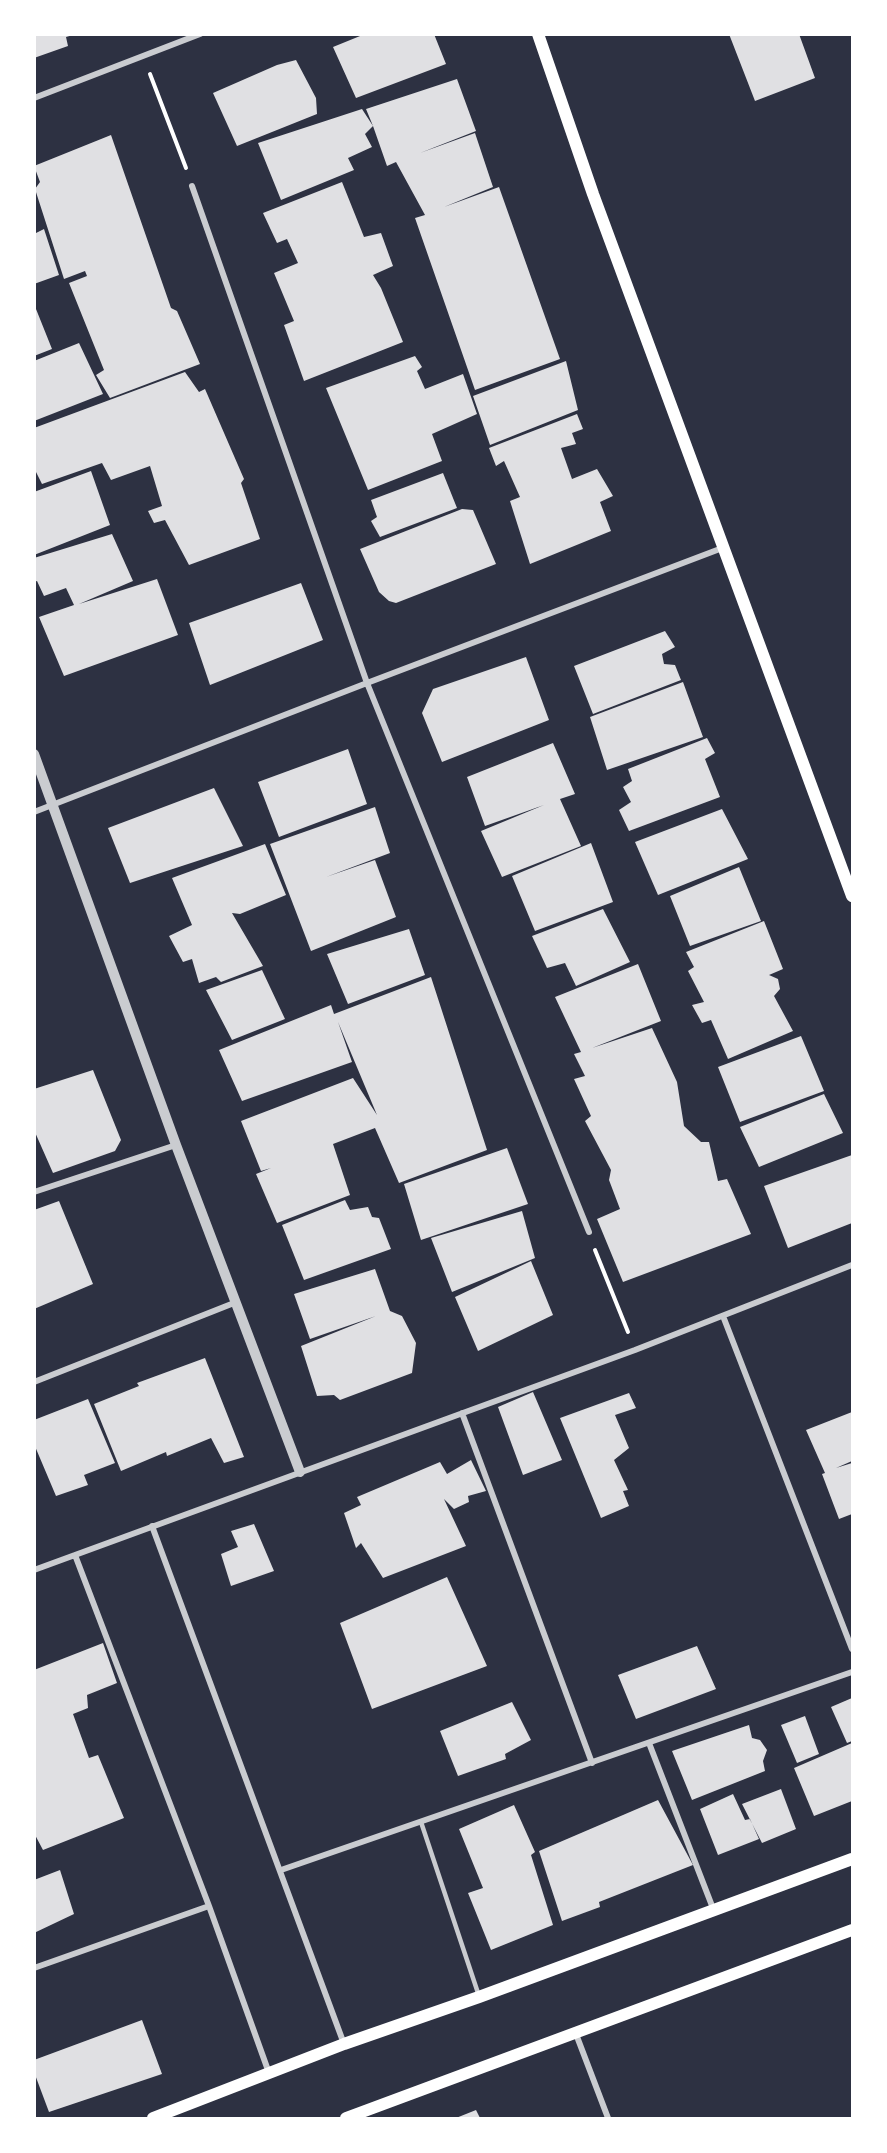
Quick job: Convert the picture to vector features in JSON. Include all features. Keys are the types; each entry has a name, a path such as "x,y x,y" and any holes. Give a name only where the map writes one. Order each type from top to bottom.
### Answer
{"main road":[{"path":"538,34 593,194 852,896"},
{"path":"153,2118 344,2044 479,1997 852,1859"},
{"path":"346,2118 852,1930"}],"street":[{"path":"34,98 200,34"},
{"path":"192,186 366,683 589,1232"},
{"path":"34,812 725,547"},
{"path":"34,754 234,1303 300,1472"},
{"path":"34,1192 176,1145"},
{"path":"34,1570 635,1350 852,1265"},
{"path":"34,1382 234,1303"},
{"path":"723,1316 852,1649"},
{"path":"462,1413 592,1763"},
{"path":"152,1526 344,2044"},
{"path":"75,1555 209,1906 269,2073"},
{"path":"281,1870 852,1672"},
{"path":"649,1743 714,1911"},
{"path":"34,1968 209,1906"},
{"path":"576,2034 608,2118"}],"lane":[{"path":"421,1822 479,1997"}],"path":[{"path":"144,56 192,186"},
{"path":"589,1232 635,1350"}],"building":[{"path":"34,34 73,35 66,37 68,46 34,58"},
{"path":"365,34 434,34 446,64 356,98 333,47"},
{"path":"729,34 799,34 815,78 755,101"},
{"path":"296,60 316,98 317,114 237,146 213,93 277,65"},
{"path":"457,79 476,131 420,153 475,133 493,187 444,207 499,187 560,359 475,390 415,218 425,215 396,162 387,166 366,109"},
{"path":"362,109 373,126 365,134 372,147 348,158 354,170 281,200 258,143"},
{"path":"111,135 171,308 177,311 200,364 110,398 96,375 104,370 69,283 87,276 85,271 64,279 35,189 40,182 34,166"},
{"path":"342,182 364,237 381,233 393,266 373,275 381,288 403,342 304,381 284,325 294,321 274,273 298,263 287,239 277,243 263,213"},
{"path":"44,229 59,275 34,284 34,234"},
{"path":"34,304 52,349 34,356"},
{"path":"79,343 103,394 34,421 34,361"},
{"path":"415,356 422,367 417,371 425,389 463,374 477,414 432,434 442,461 368,490 326,388"},
{"path":"566,361 578,410 490,445 473,396"},
{"path":"185,372 199,392 205,389 244,479 241,483 260,539 189,565 165,520 154,523 148,511 162,506 150,466 111,480 102,463 42,484 34,468 34,428"},
{"path":"577,414 583,429 572,433 576,444 561,448 572,479 597,469 613,496 600,502 611,531 530,564 510,501 520,497 504,461 496,466 489,448"},
{"path":"91,471 110,525 34,555 34,492"},
{"path":"443,473 457,508 380,537 371,521 377,517 371,500"},
{"path":"462,509 473,510 496,564 396,603 389,601 379,592 360,549"},
{"path":"112,534 133,581 79,604 157,579 178,635 64,676 39,617 74,605 66,588 44,596 37,581 34,582 34,558"},
{"path":"301,583 323,640 210,685 189,623"},
{"path":"665,631 675,647 662,654 664,664 675,665 681,680 593,714 574,666"},
{"path":"526,657 549,720 442,762 422,713 433,689"},
{"path":"683,682 703,737 607,770 590,717"},
{"path":"707,738 715,753 705,759 720,797 629,831 619,810 631,802 623,787 632,781 628,769"},
{"path":"553,743 575,794 560,799 581,846 502,877 481,831 544,805 485,826 467,777"},
{"path":"348,749 367,804 279,837 258,782"},
{"path":"214,788 243,846 130,883 108,828"},
{"path":"375,807 390,853 326,877 375,860 396,917 311,951 270,844"},
{"path":"722,809 748,859 658,895 635,842"},
{"path":"591,843 613,902 535,931 512,876"},
{"path":"265,844 286,895 240,914 232,913 263,966 221,982 216,977 199,983 192,959 183,962 169,936 192,925 172,878"},
{"path":"739,867 761,921 690,946 670,896"},
{"path":"603,909 630,962 576,986 565,963 547,968 532,936"},
{"path":"764,921 783,969 769,975 778,979 780,989 774,996 793,1031 728,1059 711,1020 702,1023 692,1005 704,1002 688,971 694,967 686,952"},
{"path":"409,929 425,975 348,1004 327,954"},
{"path":"638,964 661,1021 592,1048 652,1028 677,1082 684,1126 701,1142 709,1142 718,1181 727,1179 751,1234 623,1282 597,1219 620,1209 609,1180 611,1170 585,1121 591,1116 574,1079 585,1076 574,1054 581,1052 555,997"},
{"path":"262,970 285,1019 232,1040 206,990"},
{"path":"431,977 487,1150 399,1183 375,1128 333,1144 350,1195 277,1223 256,1174 271,1168 261,1171 241,1121 353,1078 377,1115 338,1022 352,1062 242,1101 219,1050 331,1005 334,1014"},
{"path":"801,1036 824,1091 740,1122 718,1067"},
{"path":"93,1070 121,1140 115,1151 53,1173 34,1130 34,1089"},
{"path":"824,1094 843,1133 759,1167 740,1127"},
{"path":"507,1148 528,1204 421,1240 404,1184"},
{"path":"852,1155 852,1223 788,1248 764,1186"},
{"path":"345,1200 350,1210 368,1207 372,1217 379,1218 391,1249 304,1280 282,1225"},
{"path":"59,1201 93,1284 34,1309 34,1210"},
{"path":"522,1211 535,1258 452,1292 431,1238"},
{"path":"531,1261 553,1315 478,1351 455,1297"},
{"path":"375,1269 390,1311 402,1316 416,1343 412,1373 340,1400 334,1395 317,1396 301,1346 376,1316 310,1339 294,1294"},
{"path":"205,1358 244,1457 224,1463 211,1438 167,1456 166,1452 121,1471 94,1404 139,1386 137,1383"},
{"path":"533,1392 562,1460 523,1475 498,1407"},
{"path":"629,1393 636,1408 615,1415 629,1448 614,1460 628,1490 623,1491 629,1506 601,1518 560,1418"},
{"path":"88,1399 115,1463 84,1475 88,1485 56,1496 34,1444 34,1420"},
{"path":"852,1412 852,1461 836,1468 852,1463 852,1514 839,1519 822,1474 825,1473 806,1430"},
{"path":"471,1460 486,1491 468,1496 469,1502 454,1509 444,1499 466,1546 383,1578 361,1543 356,1548 344,1513 361,1505 357,1497 440,1462 447,1474"},
{"path":"254,1524 274,1571 231,1586 221,1554 238,1547 231,1531"},
{"path":"447,1577 487,1666 372,1709 340,1623"},
{"path":"103,1643 117,1683 87,1695 88,1708 73,1714 89,1758 98,1755 124,1818 43,1850 34,1833 34,1670"},
{"path":"697,1646 716,1689 636,1719 618,1675"},
{"path":"852,1698 852,1741 847,1743 831,1707"},
{"path":"512,1702 531,1740 505,1754 506,1759 458,1776 440,1731"},
{"path":"805,1716 819,1754 797,1763 781,1725"},
{"path":"749,1725 752,1738 760,1740 767,1750 763,1761 765,1771 692,1800 672,1751"},
{"path":"852,1743 852,1801 814,1816 794,1768"},
{"path":"781,1789 796,1829 762,1843 742,1804"},
{"path":"733,1794 745,1820 750,1819 759,1839 718,1855 700,1809"},
{"path":"658,1800 693,1865 599,1902 600,1907 562,1921 539,1851"},
{"path":"514,1805 535,1852 531,1855 553,1925 491,1950 468,1893 483,1888 459,1829"},
{"path":"60,1870 74,1914 34,1933 34,1880"},
{"path":"142,2020 162,2074 49,2112 34,2072 34,2060"},
{"path":"476,2110 480,2118 456,2118"}]}
